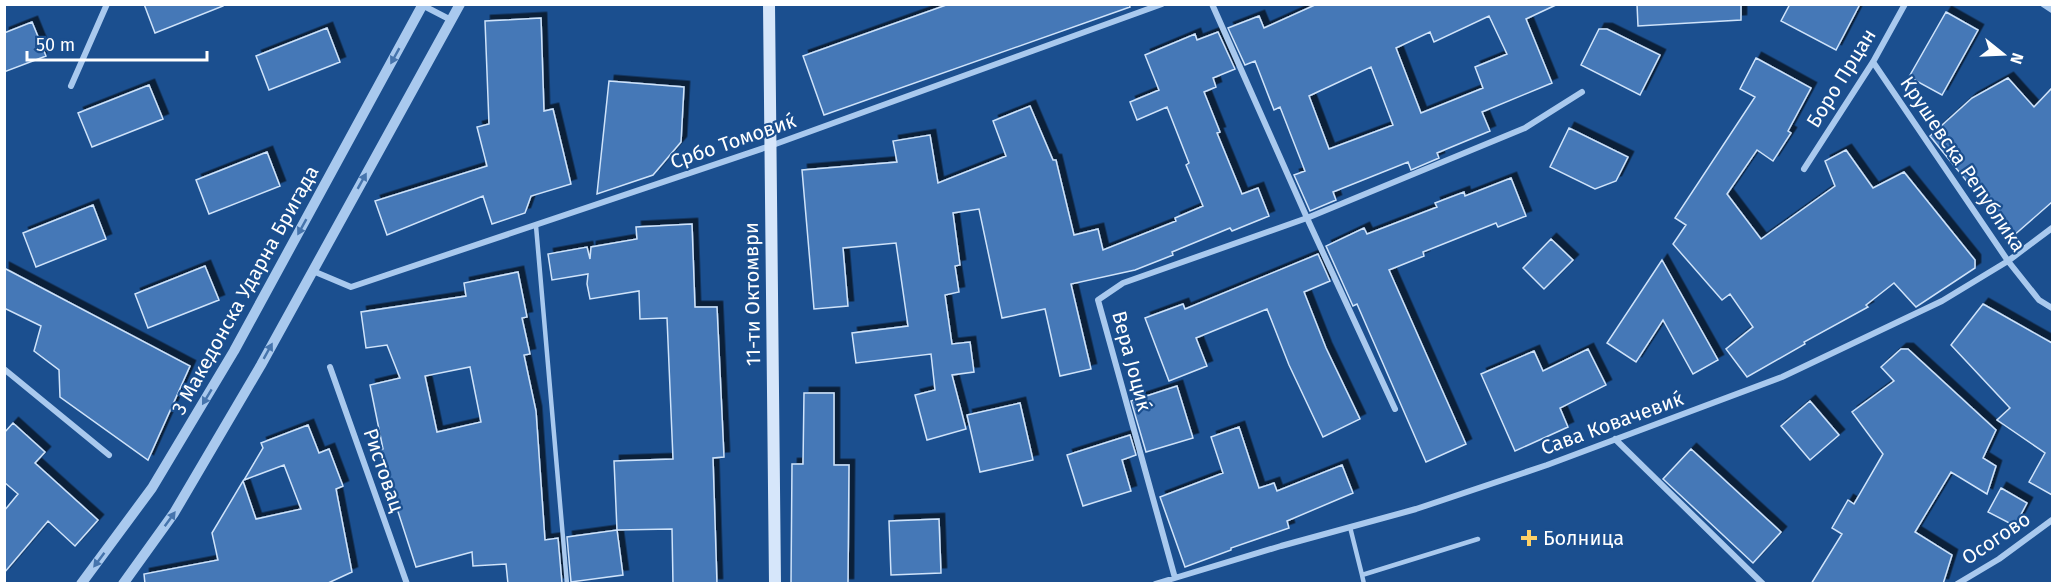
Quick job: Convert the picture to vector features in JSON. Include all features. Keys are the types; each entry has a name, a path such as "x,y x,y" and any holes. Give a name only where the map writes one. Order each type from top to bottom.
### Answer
{"main road":[{"name":"11-ти Октомври","path":"769,4 775,584"}],"street":[{"path":"70,86 107,4"},
{"path":"123,584 174,513 261,365 460,4"},
{"name":"Србо Томовиќ","path":"313,271 351,287 770,146 1162,4"},
{"path":"1212,4 1395,410"},
{"name":"Боро Прцан","path":"1804,169 1873,62 1905,4"},
{"path":"2043,4 2052,10"},
{"path":"423,5 451,20"},
{"name":"3 Македонска Ударна Бригада","path":"81,584 152,488 222,371 423,5"},
{"name":"Крушевска Република","path":"1873,62 2008,261 2039,300 2052,308"},
{"name":"Вера Јоциќ","path":"1175,578 1098,300 1123,283 1307,218 1525,128 1582,92"},
{"name":"Сава Ковачевиќ","path":"1155,584 1416,509 1782,377 1942,301 2008,261 2052,228"},
{"name":"Ристовац","path":"330,367 407,584"},
{"path":"4,369 109,455"},
{"path":"1615,439 1763,584"},
{"name":"Осогово","path":"1957,584 1999,559 2052,520"}],"lane":[{"path":"536,226 567,584"},
{"path":"1350,527 1364,584"},
{"path":"1362,575 1478,539"}],"building":[{"path":"144,4 223,4 223,6 155,33"},
{"path":"949,4 1129,4 1130,7 824,115 803,56"},
{"path":"1317,4 1558,4 1526,19 1552,83 1482,112 1490,131 1437,153 1439,158 1411,170 1408,162 1333,192 1336,200 1310,211 1294,175 1305,171 1280,107 1274,110 1255,61 1245,65 1228,28 1259,16 1264,28","holes":["1489,16 1507,54 1475,67 1483,88 1421,113 1396,48 1430,32 1434,42","1371,67 1393,125 1329,149 1309,96"]},
{"path":"1637,4 1741,4 1741,20 1638,26"},
{"path":"1790,4 1860,4 1836,50 1781,21"},
{"path":"1946,12 1978,30 1942,95 1909,77"},
{"path":"541,18 544,111 553,109 571,184 531,196 525,213 492,224 483,196 387,235 375,201 487,166 477,127 489,124 485,21"},
{"path":"32,22 46,56 4,72 4,33"},
{"path":"327,28 340,62 269,90 256,56"},
{"path":"1599,29 1607,29 1660,55 1640,95 1581,65"},
{"path":"1218,32 1235,69 1213,78 1216,87 1204,92 1220,132 1217,133 1242,194 1258,188 1269,216 1232,231 1230,228 1135,270 1071,284 1091,369 1060,376 1045,309 1002,318 979,209 953,213 960,265 955,266 959,292 945,295 952,344 970,342 974,372 952,375 966,429 927,440 915,395 935,390 931,354 856,363 852,333 908,326 896,243 843,248 848,306 814,309 802,170 897,162 893,141 930,135 938,183 1006,156 993,121 1030,106 1053,160 1056,160 1074,235 1098,229 1103,250 1176,221 1175,218 1203,206 1186,165 1189,163 1167,107 1137,120 1130,102 1159,90 1145,55 1195,34 1197,40"},
{"path":"1756,58 1811,88 1788,131 1791,133 1773,161 1757,150 1727,194 1761,239 1835,186 1825,161 1846,150 1873,188 1904,172 1975,260 1975,268 1916,307 1894,283 1866,305 1868,307 1747,377 1726,349 1753,327 1730,294 1722,300 1673,244 1686,225 1675,218 1755,97 1740,89"},
{"path":"2008,78 2034,107 2052,88 2052,202 2012,237 1930,136 1972,98"},
{"path":"609,81 684,87 681,142 653,175 597,194"},
{"path":"149,85 163,119 92,147 78,113"},
{"path":"1569,128 1628,157 1616,181 1595,189 1550,167"},
{"path":"267,152 280,186 209,214 196,180"},
{"path":"1511,178 1526,216 1498,227 1496,223 1423,252 1424,256 1389,270 1466,444 1426,462 1357,304 1353,306 1326,246 1364,228 1367,234 1437,207 1435,203 1464,192 1465,196"},
{"path":"93,205 106,239 36,267 23,233"},
{"path":"692,224 695,307 717,307 724,457 713,458 717,584 673,584 672,529 617,530 614,461 673,459 667,318 640,319 639,291 590,299 588,274 552,280 548,254 587,247 590,259 591,247 637,239 636,227"},
{"path":"1551,239 1573,260 1544,289 1523,268"},
{"path":"1318,254 1330,281 1304,292 1326,348 1360,419 1323,437 1289,365 1267,309 1196,338 1207,366 1169,381 1145,318 1183,304 1185,309"},
{"path":"1662,260 1718,360 1693,374 1663,320 1636,362 1607,343"},
{"path":"205,266 219,300 148,328 135,294"},
{"path":"4,268 190,366 148,460 60,397 59,370 34,351 41,326 4,308"},
{"path":"518,272 527,317 522,318 530,354 524,355 536,411 545,540 558,538 562,583 508,584 506,564 473,566 472,552 416,567 378,450 383,449 370,385 400,378 387,345 366,348 361,312 466,296 464,283","holes":["470,367 481,422 437,432 425,376"]},
{"path":"1983,304 2052,343 2052,495 2029,482 2045,453 1997,420 2010,408 1951,345"},
{"path":"1588,349 1606,385 1560,408 1568,427 1515,451 1481,374 1534,351 1543,371"},
{"path":"1901,349 1908,349 1996,430 1983,458 1996,466 1987,494 1951,472 1915,532 1952,555 1943,584 1811,584 1842,534 1832,528 1848,500 1854,504 1883,454 1852,412 1894,381 1881,367"},
{"path":"1177,386 1193,438 1146,452 1131,401"},
{"path":"804,393 834,393 834,465 849,465 848,584 791,584 792,464 803,464"},
{"path":"1810,401 1839,435 1810,460 1781,426"},
{"path":"1020,403 1033,460 980,472 967,415"},
{"path":"13,423 45,452 35,463 98,520 75,546 48,521 4,573 4,511 18,494 4,482 4,433"},
{"path":"308,425 319,453 329,449 343,486 336,489 352,572 326,584 145,584 144,574 218,560 212,533 243,481 256,519 301,509 284,465 244,480 263,448 261,443"},
{"path":"1239,427 1259,488 1274,483 1277,491 1342,465 1353,493 1287,521 1289,528 1185,567 1160,497 1223,473 1211,437"},
{"path":"1130,435 1136,455 1122,460 1131,491 1083,506 1067,455"},
{"path":"1691,449 1781,532 1753,563 1663,479"},
{"path":"2001,488 2027,503 2015,526 1988,512"},
{"path":"939,519 941,573 891,575 889,521"},
{"path":"617,530 623,575 571,582 567,537"}],"place":[{"name":"Болница","path":"1529,538"}]}
